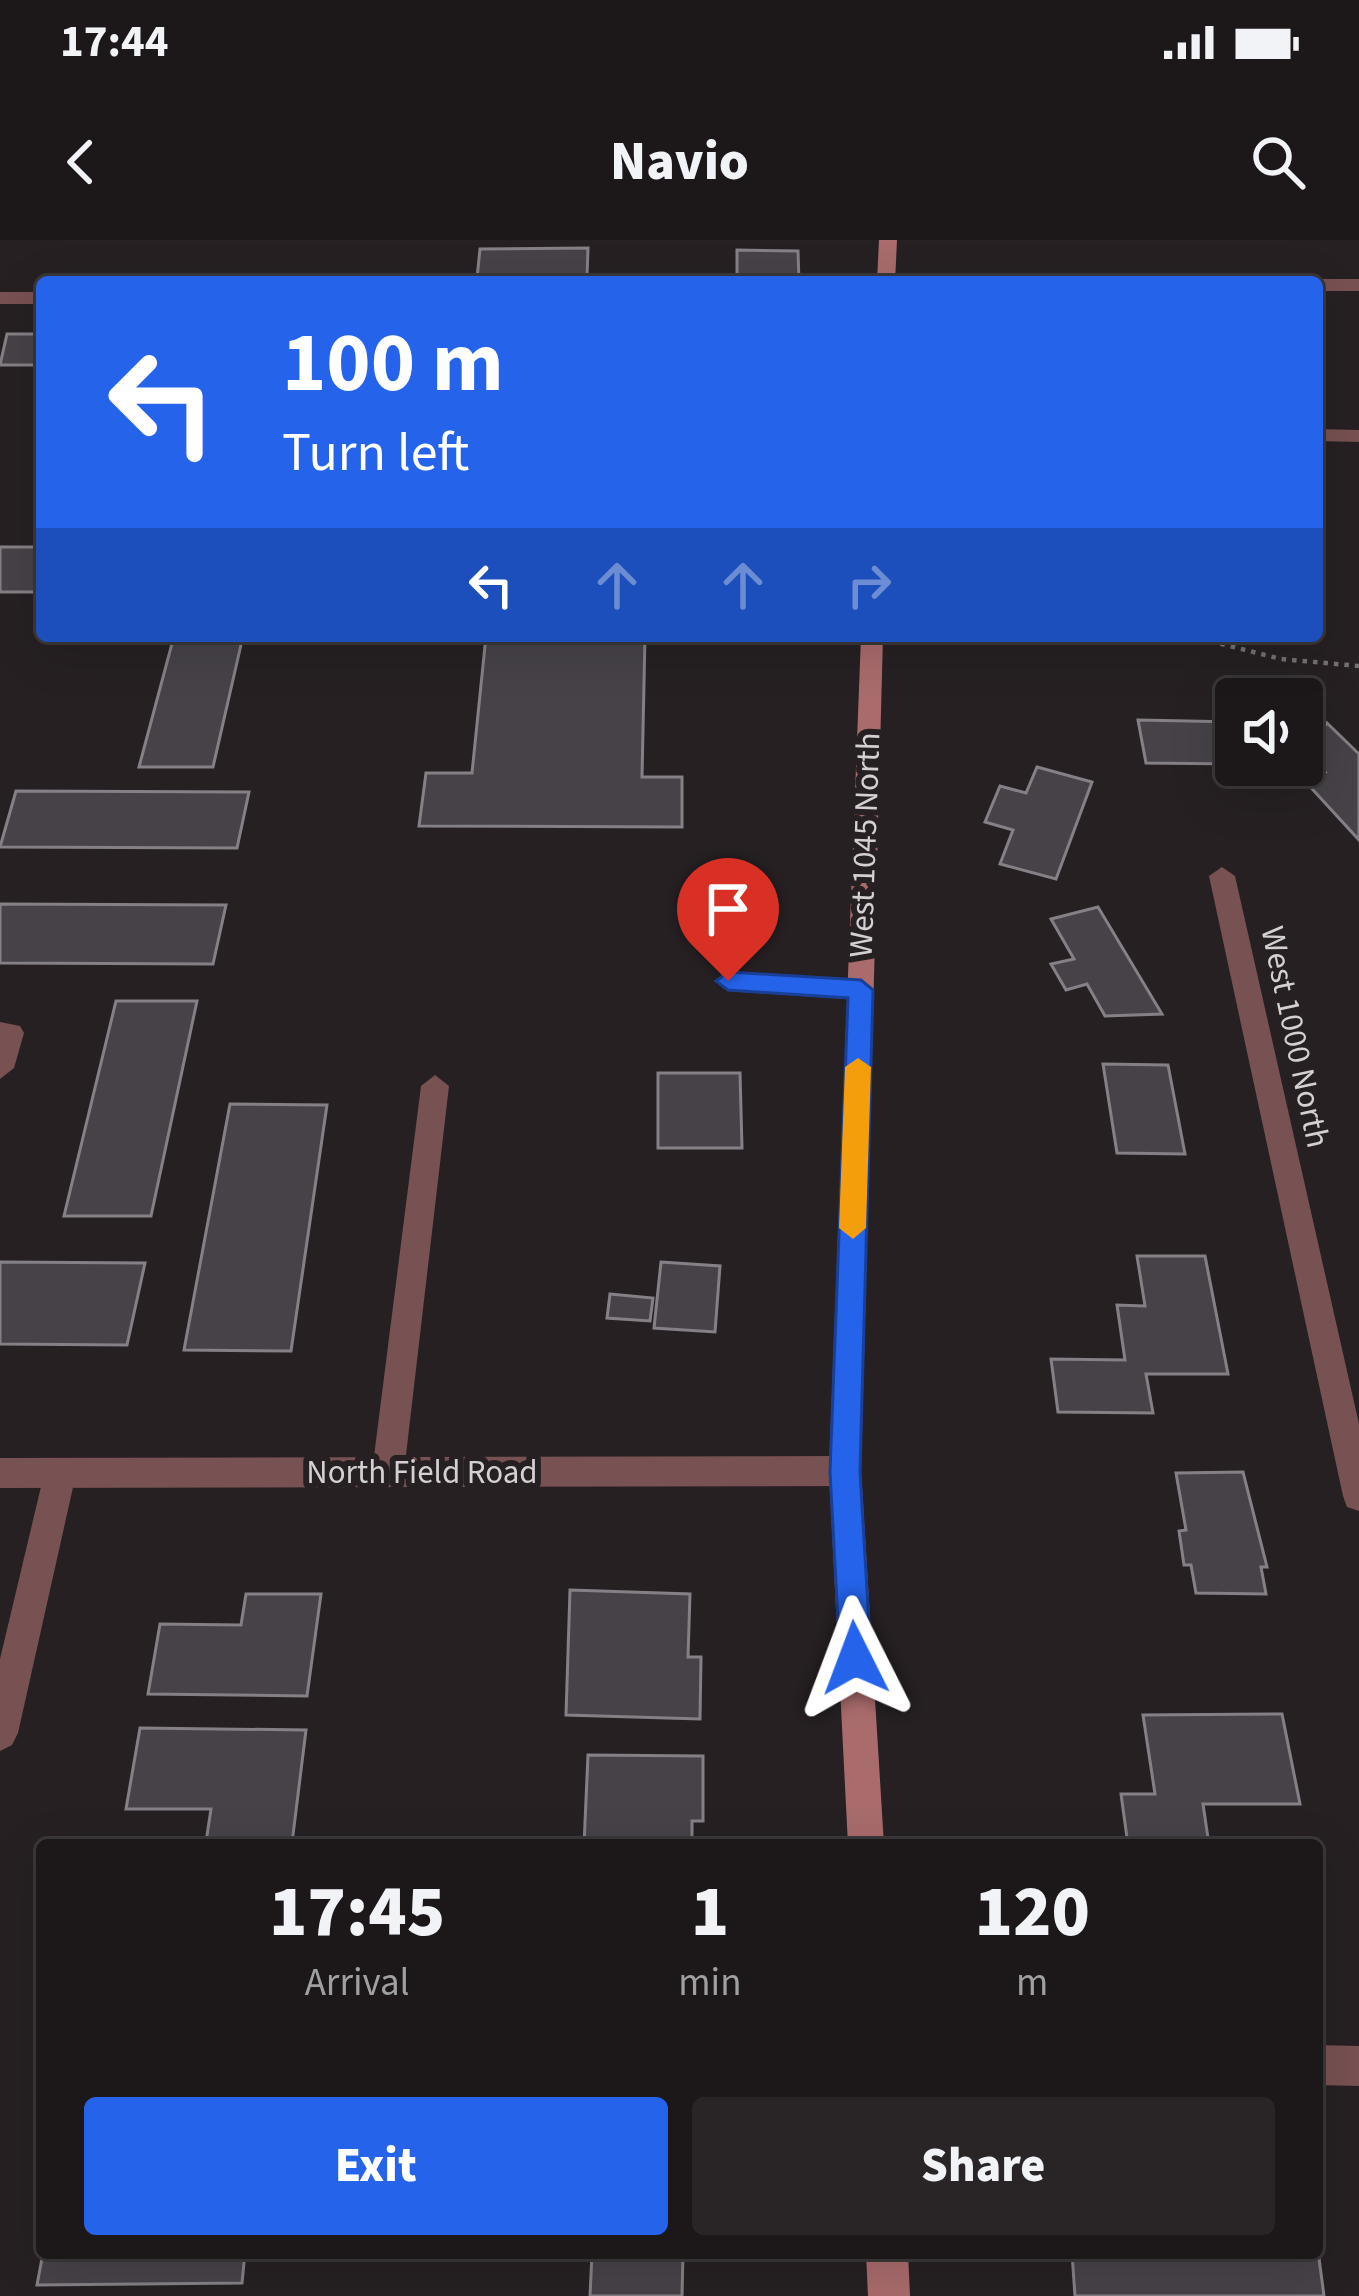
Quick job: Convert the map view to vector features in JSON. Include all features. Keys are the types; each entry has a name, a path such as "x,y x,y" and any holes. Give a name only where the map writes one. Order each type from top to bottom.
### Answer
{"main road":[{"path":"886,276 888,240"},
{"name":"West 1045 North","path":"866,1839 845,1472 872,642"},
{"path":"887,2259 890,2296"}],"street":[{"path":"1323,285 1359,285"},
{"path":"0,298 36,298"},
{"path":"1323,435 1359,436"},
{"name":"West 1000 North","path":"1222,876 1359,1496"},
{"path":"728,981 861,990"},
{"path":"0,1033 10,1033 0,1069"},
{"path":"388,1472 435,1086"},
{"name":"North Field Road","path":"0,1473 845,1472"},
{"path":"0,1733 60,1474"},
{"path":"1323,2066 1359,2066"}],"path":[{"path":"1214,642 1281,659 1359,666"}],"building":[{"path":"588,248 587,276 477,276 480,249"},
{"path":"737,250 798,251 799,276 737,276"},
{"path":"7,334 36,334 36,365 0,365"},
{"path":"0,547 36,547 36,592 0,592"},
{"path":"172,642 242,642 213,767 139,767"},
{"path":"485,642 645,642 642,777 682,777 682,827 419,826 426,773 472,773"},
{"path":"1138,720 1215,722 1215,764 1146,763"},
{"path":"1327,723 1359,754 1359,840 1309,786 1323,786 1323,728"},
{"path":"1037,767 1092,782 1056,879 1000,864 1013,830 985,822 1000,786 1026,793"},
{"path":"16,791 249,792 237,848 0,847"},
{"path":"0,904 226,905 213,964 0,963"},
{"path":"1098,907 1162,1014 1105,1016 1087,984 1066,990 1051,964 1074,959 1051,919"},
{"path":"116,1001 197,1001 151,1216 64,1216"},
{"path":"1103,1064 1168,1065 1185,1154 1117,1153"},
{"path":"658,1073 740,1073 742,1148 658,1148"},
{"path":"230,1104 327,1105 291,1351 184,1350"},
{"path":"1137,1256 1205,1256 1228,1374 1146,1374 1153,1413 1058,1412 1051,1359 1125,1360 1117,1305 1145,1306"},
{"path":"0,1262 145,1263 127,1345 0,1344"},
{"path":"661,1262 720,1266 715,1332 654,1328"},
{"path":"610,1294 653,1298 650,1321 607,1318"},
{"path":"1243,1472 1267,1567 1261,1567 1266,1594 1196,1593 1191,1565 1184,1565 1179,1531 1186,1530 1176,1473"},
{"path":"570,1590 690,1594 688,1657 701,1657 700,1719 566,1715"},
{"path":"246,1594 321,1594 307,1696 148,1694 160,1624 241,1625"},
{"path":"1282,1714 1300,1804 1203,1804 1208,1839 1127,1839 1121,1794 1155,1794 1143,1715"},
{"path":"140,1728 306,1730 292,1839 206,1839 211,1809 126,1809"},
{"path":"588,1755 703,1756 703,1821 692,1821 692,1839 584,1839"},
{"path":"42,2259 244,2259 242,2283 37,2285"},
{"path":"592,2259 683,2259 682,2296 590,2296"},
{"path":"1072,2259 1319,2259 1324,2296 1075,2296"}],"slow traffic":[{"path":"853,1228 858,1067"}],"route":[{"path":"728,981 861,990 845,1472 855,1658"}]}
